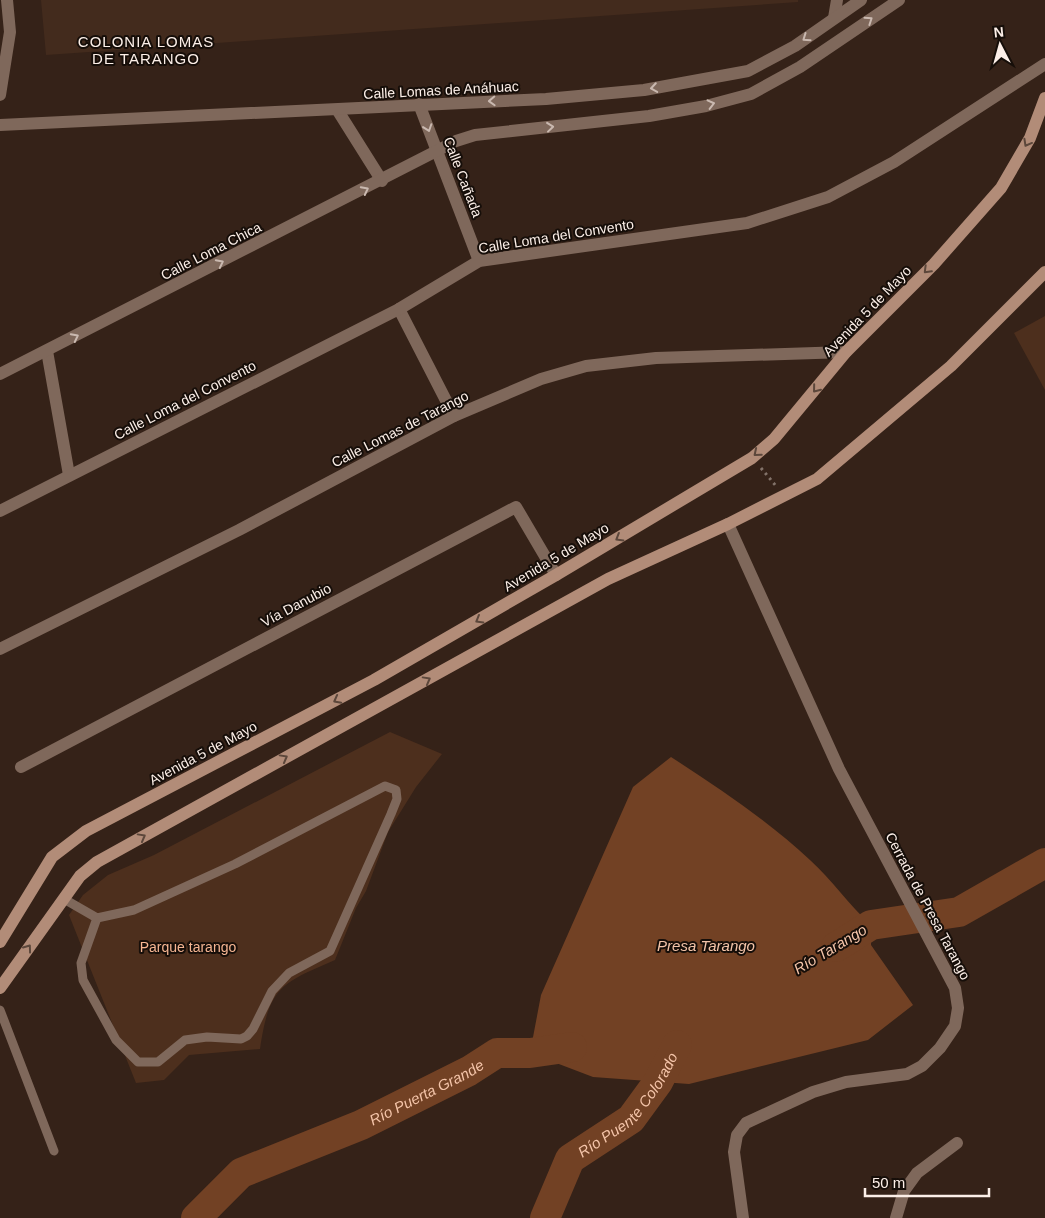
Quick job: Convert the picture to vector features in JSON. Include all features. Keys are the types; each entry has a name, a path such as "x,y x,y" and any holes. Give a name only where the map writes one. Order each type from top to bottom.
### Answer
{"main road":[{"name":"Avenida 5 de Mayo","path":"0,942 52,857 86,831 374,680 556,576 752,458 792,419 846,352 934,264 1001,188 1030,138 1045,98"},
{"path":"0,988 80,876 97,862 608,579 728,524 817,479 854,450 951,366 1045,272"}],"street":[{"path":"0,95 10,32 7,0"},
{"path":"834,18 837,0"},
{"name":"Calle Lomas de Anáhuac","path":"0,125 338,111 419,104 546,100 644,90 748,71 795,46 861,0"},
{"path":"436,153 456,141 475,135 649,116 706,106 751,94 800,67 899,0"},
{"name":"Calle Loma del Convento","path":"0,511 399,309 480,261 747,223 828,197 894,162 1045,64"},
{"name":"Calle Cañada","path":"419,104 436,153 480,261"},
{"path":"338,111 382,181"},
{"name":"Calle Loma Chica","path":"0,374 436,153"},
{"path":"399,309 454,416"},
{"path":"47,351 69,475"},
{"name":"Calle Lomas de Tarango","path":"0,649 239,530 454,416 542,379 586,366 656,358 846,352"},
{"name":"Vía Danubio","path":"21,767 516,507 556,576"},
{"name":"Cerrada de Presa Tarango","path":"728,524 839,769 955,988 958,1008 955,1026 940,1048 922,1066 907,1074 846,1082 813,1092 746,1123 737,1134 734,1152 743,1218"},
{"path":"896,1218 904,1191 918,1173 957,1143"}],"lane":[{"path":"64,899 97,918 134,910 226,868 385,786 396,790 397,798 391,814 330,951 289,973 272,991 251,1033 241,1039 195,1038 185,1040 158,1062 138,1062 116,1040 83,980 81,963 97,918"},
{"path":"0,1010 54,1151"}],"path":[{"path":"752,458 784,495"}],"shaded area":[{"path":"41,0 798,0 798,2 46,55"}],"green space":[{"path":"1045,316 1045,390 1014,333"},
{"name":"Parque tarango","path":"390,732 442,754 416,787 388,832 366,891 356,908 335,960 301,975 280,991 273,1000 268,1013 260,1049 189,1055 164,1080 136,1083 69,915 83,895 108,875 154,855"}],"water":[{"name":"Presa Tarango","path":"671,757 760,818 818,868 871,925 871,945 913,1005 868,1040 689,1084 593,1077 530,1053 541,995 633,787"}],"waterway":[{"name":"Río Tarango","path":"836,947 871,925 959,912 1045,863"},
{"name":"Río Puente Colorado","path":"545,1218 570,1159 631,1119 658,1082 677,1045"},
{"name":"Río Puerta Grande","path":"196,1218 241,1173 361,1125 469,1071 497,1053 530,1053 572,1047"}],"district":[{"name":"COLONIA LOMAS DE TARANGO","path":"146,50"}]}
